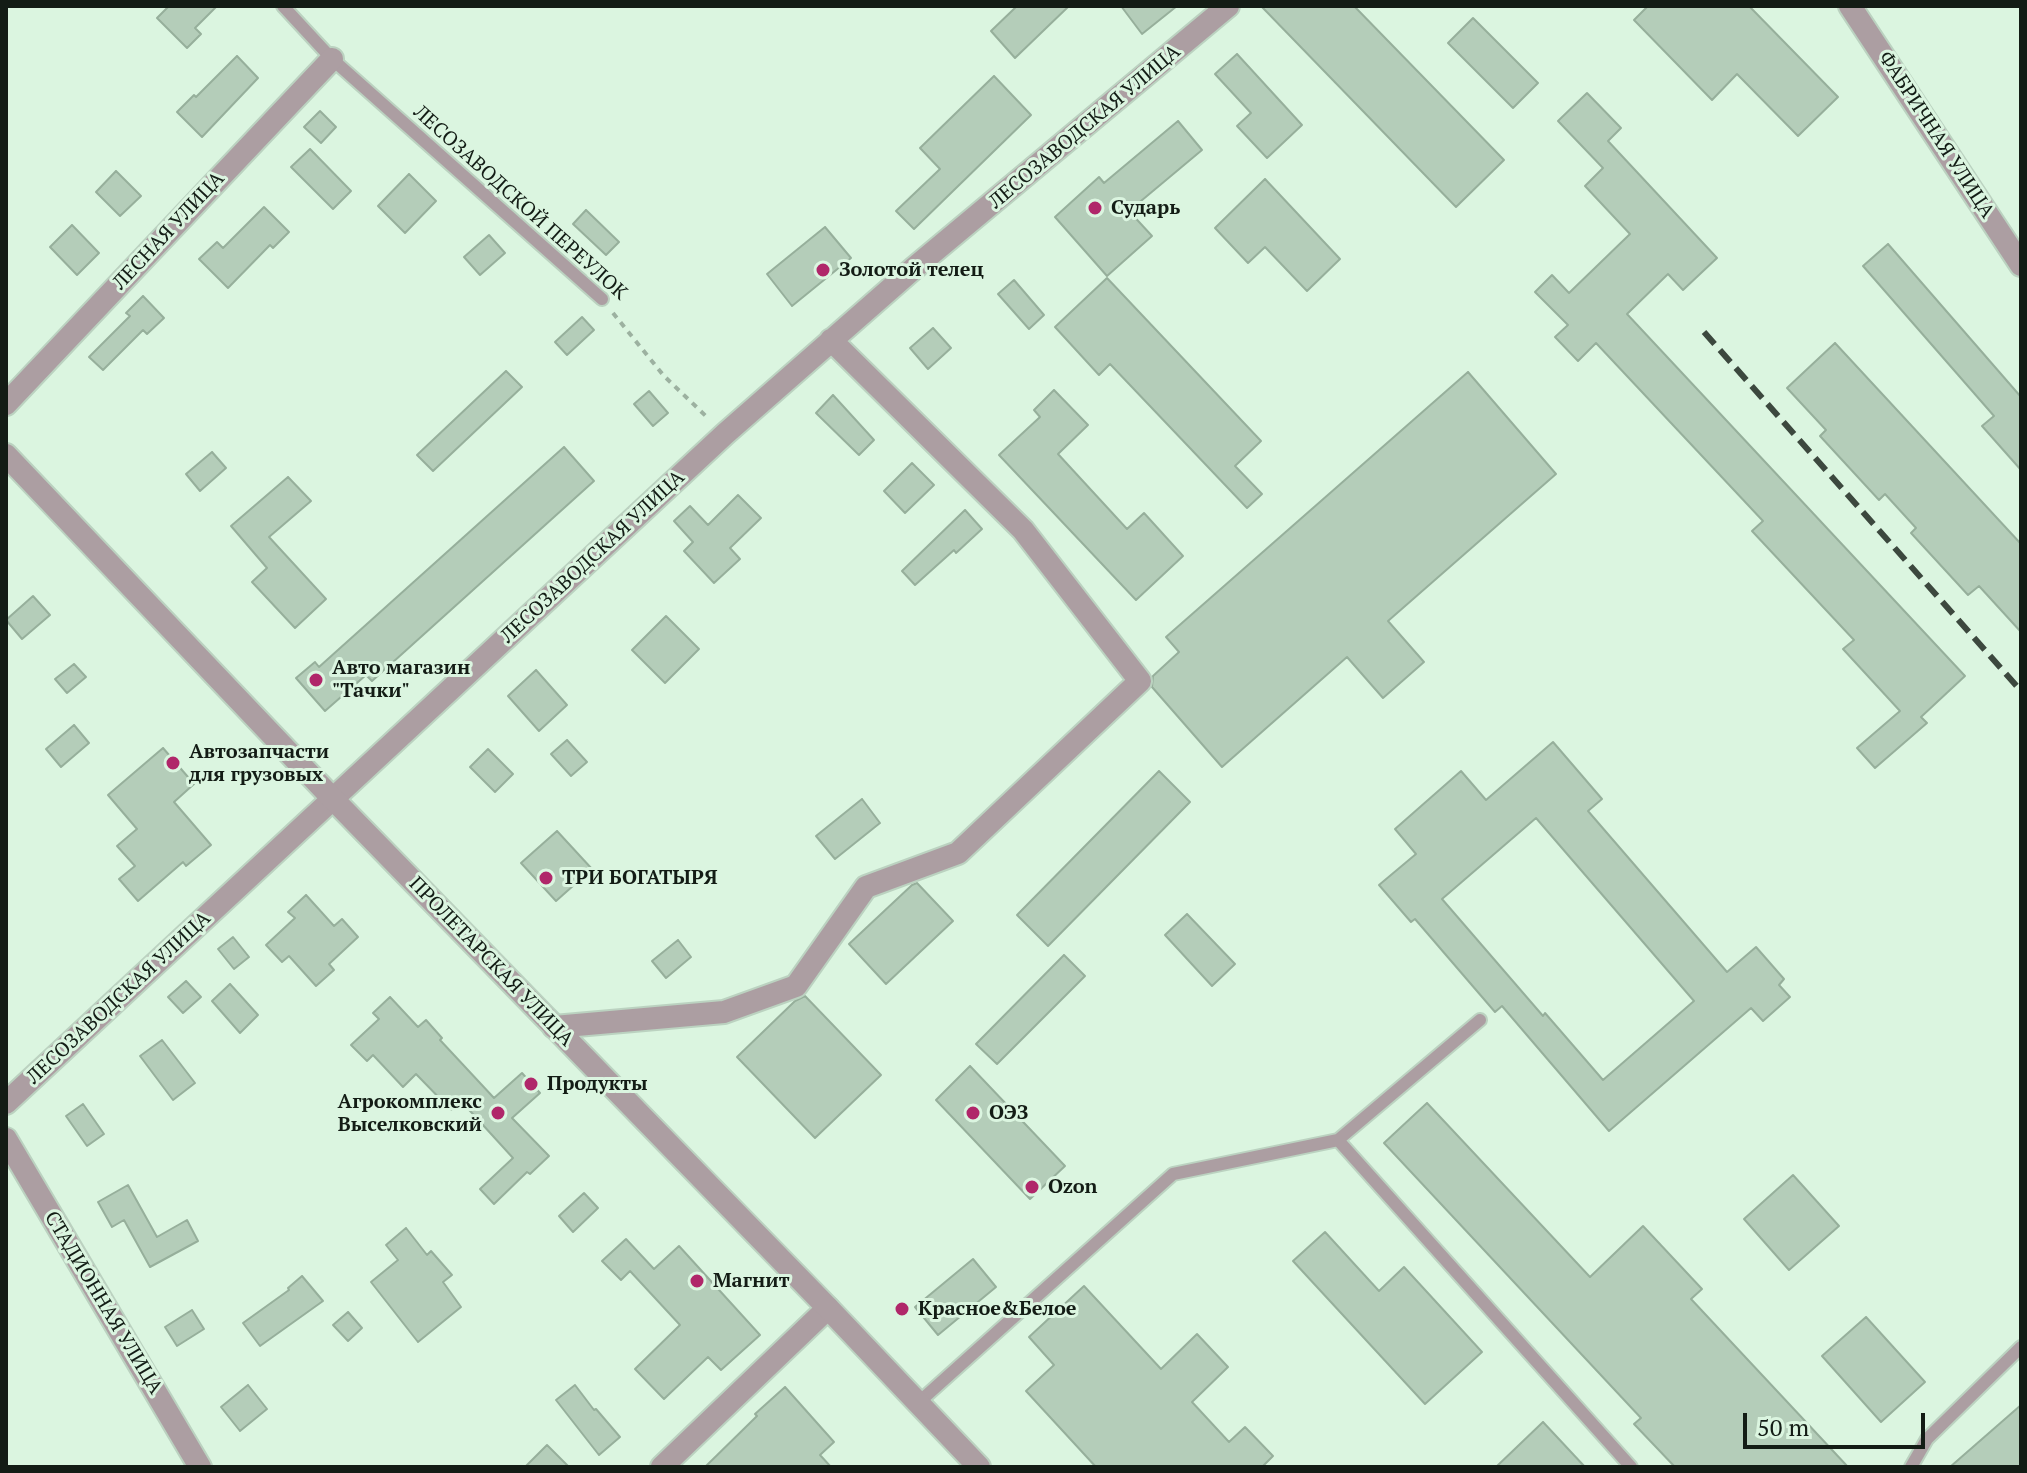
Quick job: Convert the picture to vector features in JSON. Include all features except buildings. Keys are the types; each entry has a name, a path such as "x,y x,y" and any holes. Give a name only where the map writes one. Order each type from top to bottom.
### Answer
{"street":[{"name":"ЛЕСОЗАВОДСКАЯ УЛИЦА","path":"6,1103 725,434 831,340 1228,6"},
{"name":"ФАБРИЧНАЯ УЛИЦА","path":"1850,6 2021,265"},
{"name":"ЛЕСНАЯ УЛИЦА","path":"6,404 332,59"},
{"path":"554,1027 724,1012 796,986 866,887 958,853 1140,681 1023,530 831,340"},
{"name":"ПРОЛЕТАРСКАЯ УЛИЦА","path":"6,455 333,799 979,1467"},
{"name":"СТАДИОННАЯ УЛИЦА","path":"6,1139 200,1467"},
{"path":"662,1467 828,1308"}],"lane":[{"name":"ЛЕСОЗАВОДСКОЙ ПЕРЕУЛОК","path":"283,6 332,59 602,299"},
{"path":"918,1403 1173,1174 1338,1140 1480,1020"},
{"path":"1338,1140 1631,1467"},
{"path":"1911,1467 1927,1439 2021,1347"}],"path":[{"name":"ЛЕСОЗАВОДСКОЙ ПЕРЕУЛОК","path":"602,299 664,376 725,434"}],"railway":[{"path":"1704,332 2021,691"}],"place":[{"name":"Сударь","path":"1095,208"},
{"name":"Золотой телец","path":"823,270"},
{"name":"Авто магазин \"Тачки\"","path":"316,680"},
{"name":"Автозапчасти для грузовых","path":"173,763"},
{"name":"ТРИ БОГАТЫРЯ","path":"546,878"},
{"name":"Продукты","path":"531,1084"},
{"name":"Агрокомплекс Выселковский","path":"498,1113"},
{"name":"ОЭЗ","path":"973,1113"},
{"name":"Ozon","path":"1032,1187"},
{"name":"Магнит","path":"697,1281"},
{"name":"Красное&Белое","path":"902,1309"}]}
